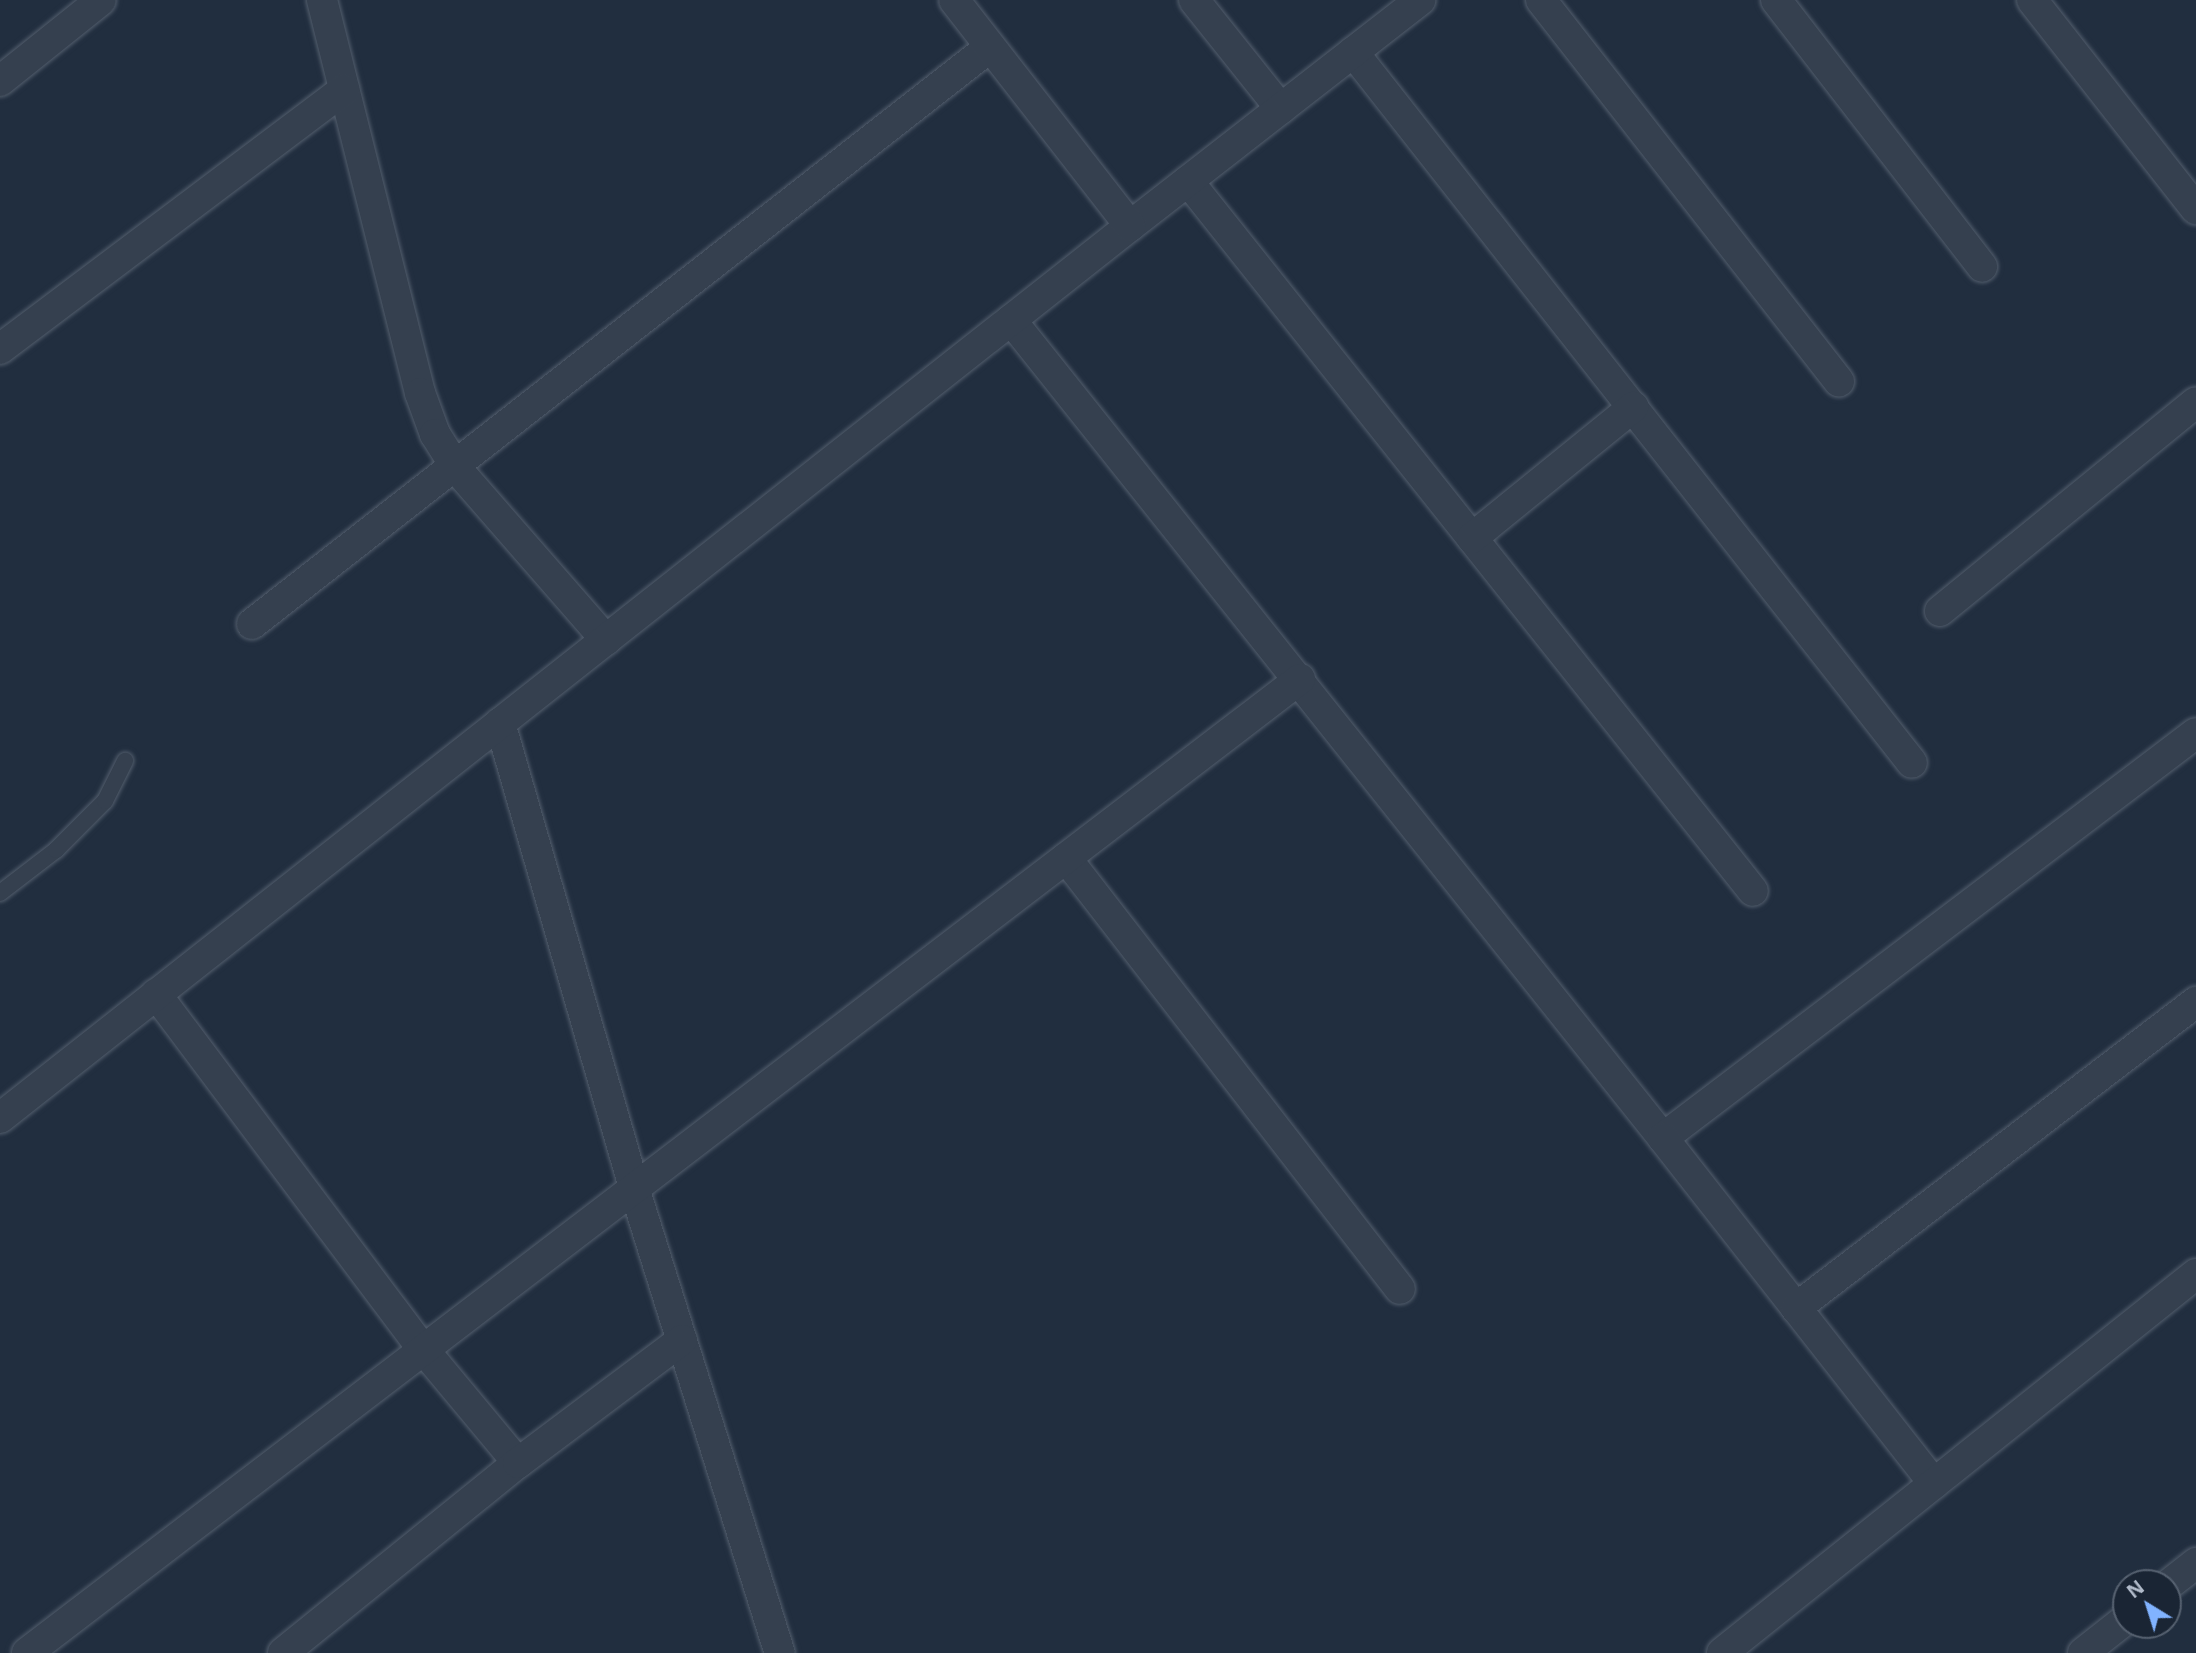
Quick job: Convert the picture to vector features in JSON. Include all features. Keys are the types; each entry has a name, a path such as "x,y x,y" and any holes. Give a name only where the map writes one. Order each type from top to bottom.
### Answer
{"street":[{"path":"0,80 101,0"},
{"path":"322,0 420,393 454,466 606,640"},
{"path":"954,0 1130,226"},
{"path":"1194,0 1281,108"},
{"path":"0,1118 1420,0"},
{"path":"1541,0 1839,382"},
{"path":"1776,0 1982,267"},
{"path":"2032,0 2196,209"},
{"path":"252,624 990,47"},
{"path":"1353,52 1912,763"},
{"path":"0,349 344,90"},
{"path":"1188,181 1753,891"},
{"path":"1012,320 1300,679 1934,1483"},
{"path":"1940,611 2196,402"},
{"path":"1472,538 1633,408"},
{"path":"27,1653 1300,679"},
{"path":"500,723 634,1188 779,1653"},
{"path":"1663,1138 2196,733"},
{"path":"1066,858 1400,1289"},
{"path":"156,994 423,1349 517,1463"},
{"path":"1796,1308 2196,1002"},
{"path":"1722,1653 2196,1274"},
{"path":"283,1653 517,1463 682,1340"},
{"path":"2182,1574 2196,1563"},
{"path":"2083,1653 2112,1630"}],"lane":[{"path":"0,893 56,850 105,801 125,761"}]}
